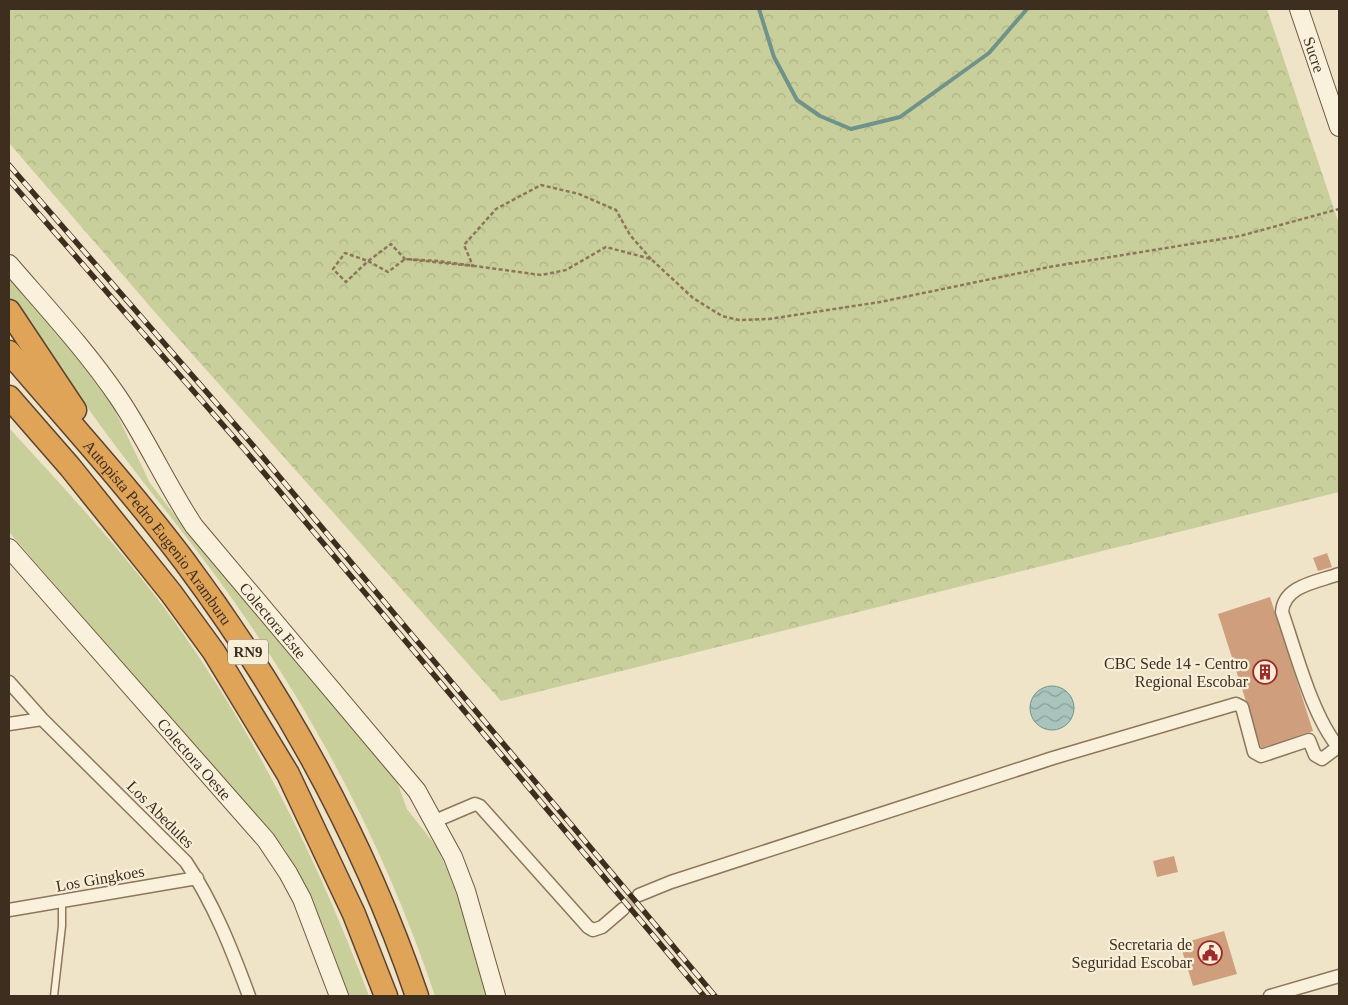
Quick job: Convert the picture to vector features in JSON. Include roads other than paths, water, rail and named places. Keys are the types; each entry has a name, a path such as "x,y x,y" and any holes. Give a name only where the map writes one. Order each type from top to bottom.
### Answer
{"highway":[{"path":"9,310 126,488"},
{"name":"Autopista Pedro Eugenio Aramburu","path":"9,352 126,488 184,561 240,638 315,764 378,897 417,996"},
{"name":"Autopista Pedro Eugenio Aramburu","path":"9,397 70,467 214,652 288,774 354,914 386,996"},
{"path":"9,412 70,467"}],"street":[{"name":"Sucre","path":"1299,9 1339,128"},
{"name":"Colectora Este","path":"9,264 105,378 120,399 172,493 194,526 395,763 416,791 435,821 466,891 496,996"},
{"name":"Colectora Oeste","path":"9,548 266,840 288,873 302,899 339,996"},
{"path":"639,895 662,885 1053,758 1236,704 1242,707 1254,752 1261,756 1309,740 1315,755 1322,759 1339,748 1326,730 1304,676 1282,612 1283,603 1294,590 1339,574"},
{"name":"Los Abedules","path":"9,682 42,719 186,862 197,878 228,940 249,996"},
{"path":"9,724 42,719"},
{"path":"435,821 475,804 480,806 588,927 593,930 602,928 623,909"},
{"name":"Los Gingkoes","path":"9,910 197,878"},
{"path":"1270,996 1339,976"}],"lane":[{"path":"54,996 62,926 62,901"}],"water":[{"path":"1048,686 1056,686 1068,692 1074,708 1068,724 1056,730 1048,730 1036,724 1030,712 1030,704 1036,692"}],"waterway":[{"path":"759,9 774,57 797,100 820,116 851,129 900,117 989,53 1027,9"}],"tunnel":[{"path":"623,909 639,895"}],"railway":[{"path":"9,165 251,443 715,996"},
{"path":"9,180 244,449 704,996"}],"place":[{"name":"CBC Sede 14 - Centro Regional Escobar","path":"1265,672"},
{"name":"Secretaria de Seguridad Escobar","path":"1210,953"}]}
